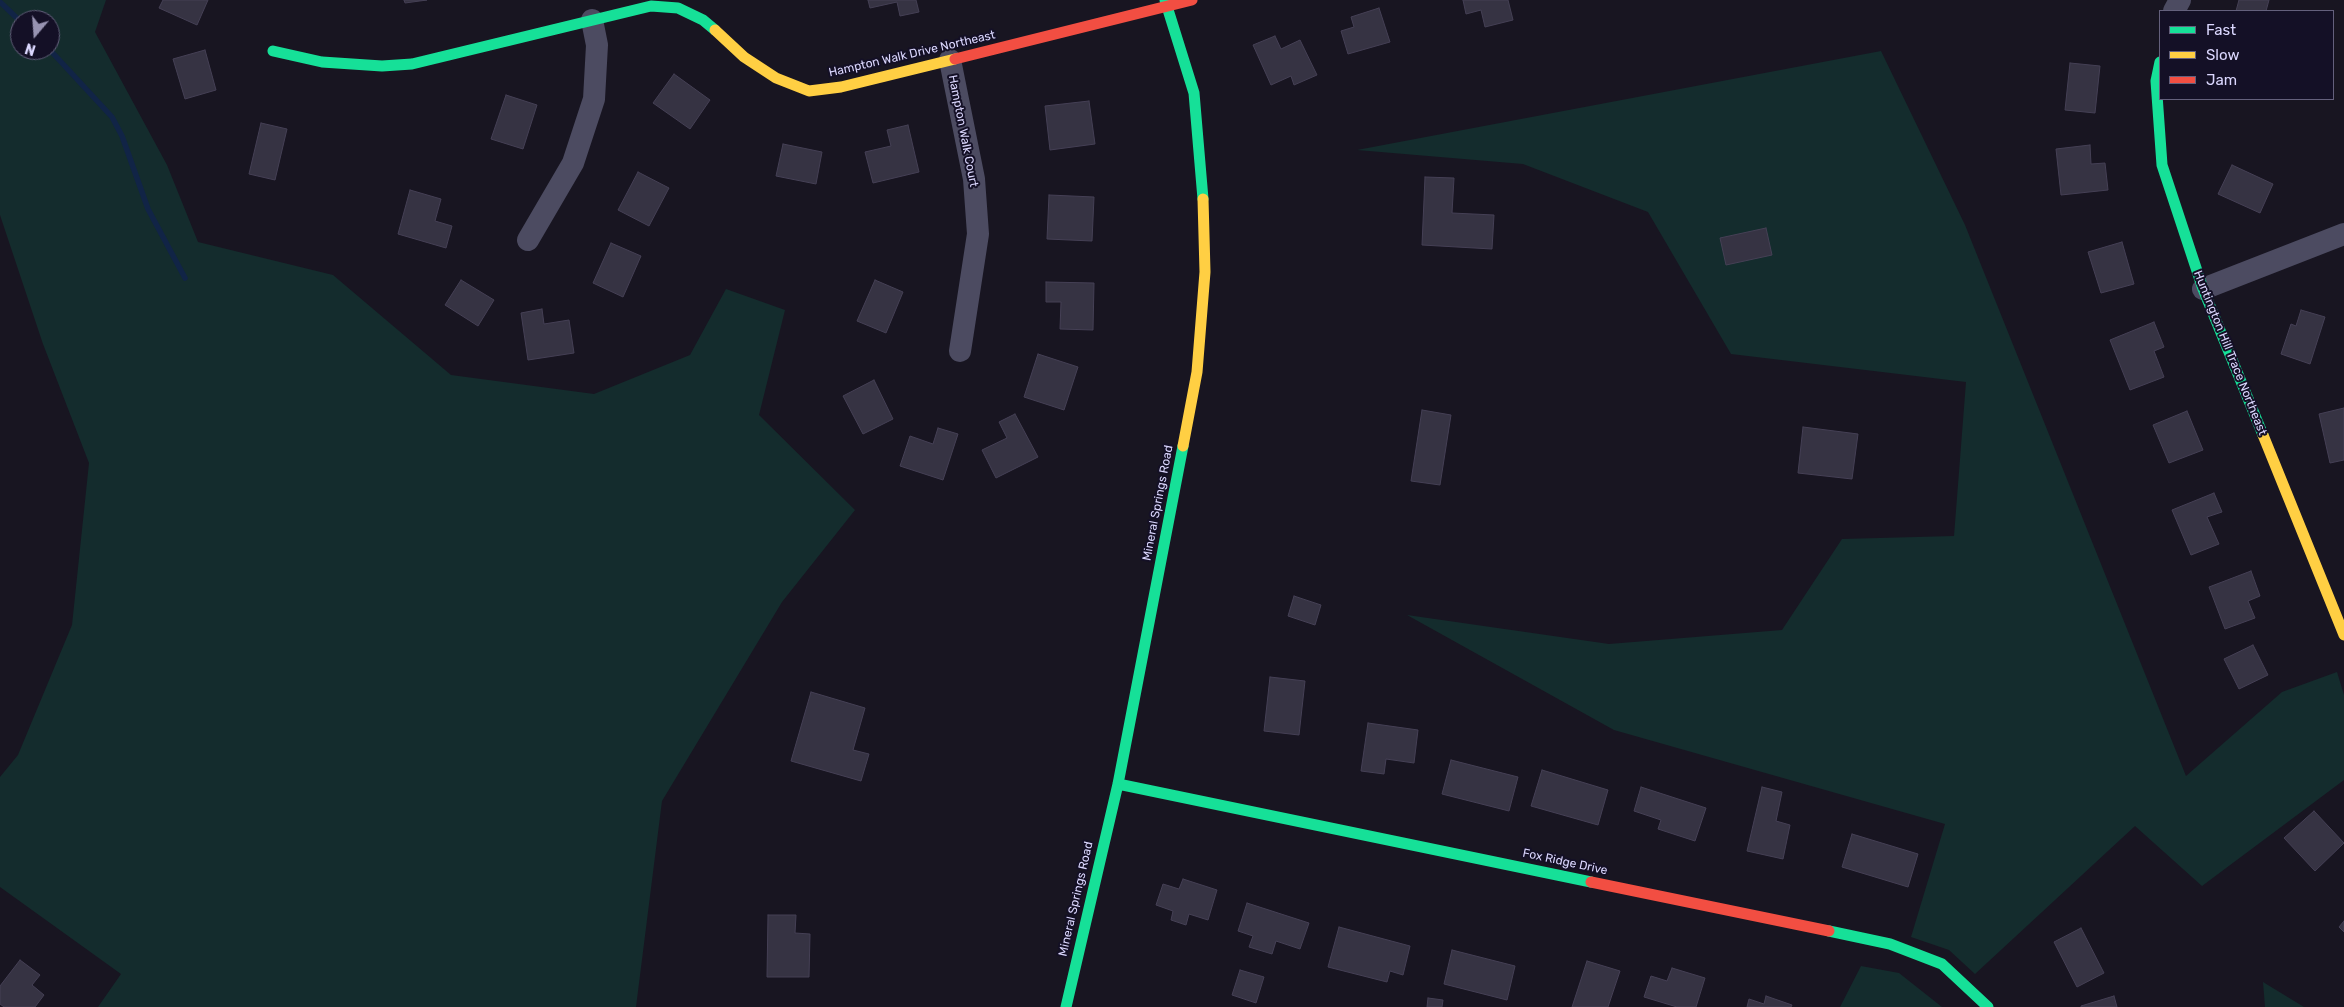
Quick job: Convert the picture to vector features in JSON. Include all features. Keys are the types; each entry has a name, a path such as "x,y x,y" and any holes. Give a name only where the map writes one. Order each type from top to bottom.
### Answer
{"street":[{"name":"Hampton Walk Drive Northeast","path":"273,51 322,62 382,66 412,64 651,6 678,8 703,20 744,57 776,78 809,91 841,87 1166,3 1192,0"},
{"name":"Mineral Springs Road","path":"1066,1007 1118,784 1197,372 1205,272 1202,172 1194,93 1166,3"},
{"path":"528,240 573,163 594,99 597,45 592,20"},
{"name":"Hampton Walk Court","path":"950,60 974,179 978,234 960,351"},
{"name":"Huntington Hill Trace Northeast","path":"2159,67 2156,81 2162,165 2202,289 2344,635"},
{"path":"2202,289 2344,234"},
{"name":"Fox Ridge Drive","path":"1118,784 1890,944 1942,964 1988,1007"}],"green space":[{"path":"0,0 106,0 95,32 167,165 198,242 333,275 451,375 594,394 690,355 726,289 785,310 759,415 855,510 782,602 662,801 636,1007 98,1007 121,974 0,887 0,777 18,755 72,625 89,463 43,344 0,215"},
{"path":"1881,51 1965,225 2186,776 2282,692 2337,672 2344,695 2344,780 2202,886 2135,826 1975,974 1949,950 1911,937 1945,824 1614,730 1407,615 1609,644 1782,630 1842,539 1954,536 1966,382 1731,354 1648,212 1523,164 1357,150"},
{"path":"1861,966 1899,973 1942,1007 1840,1007"},
{"path":"2263,982 2304,1007 2265,1007"}],"building":[{"path":"163,0 208,0 197,25 159,8"},
{"path":"404,0 427,0 405,3"},
{"path":"868,0 916,0 919,12 900,16 897,2 870,8"},
{"path":"1463,0 1508,0 1513,20 1485,27 1481,10 1466,14"},
{"path":"2239,0 2269,0 2266,10 2236,10"},
{"path":"1379,8 1390,42 1348,54 1341,31 1354,27 1351,17"},
{"path":"1275,36 1281,49 1300,40 1317,75 1294,85 1291,76 1271,85 1253,45"},
{"path":"205,50 216,90 185,99 173,59"},
{"path":"2070,63 2100,66 2095,113 2065,110"},
{"path":"674,74 710,100 690,129 653,103"},
{"path":"506,95 537,105 523,149 491,139"},
{"path":"1089,101 1095,144 1050,150 1045,106"},
{"path":"261,123 287,129 275,180 249,174"},
{"path":"908,125 919,172 873,183 865,152 891,146 887,130"},
{"path":"783,144 822,152 816,184 776,176"},
{"path":"2090,145 2091,164 2105,163 2108,190 2061,195 2056,149"},
{"path":"2232,165 2273,184 2260,213 2218,194"},
{"path":"638,172 669,188 649,226 618,210"},
{"path":"1425,177 1454,178 1452,213 1494,215 1492,249 1422,245"},
{"path":"410,190 441,199 435,221 452,226 446,248 398,234"},
{"path":"1049,195 1094,197 1092,241 1047,239"},
{"path":"1766,228 1772,255 1726,265 1720,238"},
{"path":"2122,242 2134,284 2101,293 2088,252"},
{"path":"611,243 641,256 623,297 593,283"},
{"path":"461,280 494,300 478,326 445,305"},
{"path":"875,280 903,292 886,333 857,321"},
{"path":"1046,282 1094,283 1093,330 1060,329 1061,302 1046,302"},
{"path":"542,309 544,324 569,320 574,353 528,360 521,313"},
{"path":"2301,310 2325,317 2310,364 2281,354 2291,324 2296,326"},
{"path":"2154,322 2164,347 2154,351 2164,377 2130,390 2110,340"},
{"path":"1038,354 1078,367 1064,410 1024,397"},
{"path":"874,380 893,419 863,434 843,396"},
{"path":"2344,408 2344,460 2330,463 2319,414"},
{"path":"1422,410 1451,415 1440,485 1411,481"},
{"path":"2187,411 2203,450 2169,463 2153,425"},
{"path":"1015,414 1038,457 996,478 982,450 1007,438 999,422"},
{"path":"1803,427 1858,434 1852,479 1798,473"},
{"path":"938,428 958,434 943,480 900,466 910,436 933,444"},
{"path":"2214,493 2222,512 2207,517 2219,544 2191,555 2172,510"},
{"path":"2251,571 2260,596 2248,601 2255,618 2225,629 2209,587"},
{"path":"1294,596 1321,605 1315,625 1288,616"},
{"path":"2253,645 2268,675 2239,689 2224,659"},
{"path":"1270,677 1305,681 1299,735 1264,731"},
{"path":"811,692 865,708 853,750 869,754 861,781 791,761"},
{"path":"1368,723 1418,730 1414,763 1386,759 1384,774 1361,771"},
{"path":"1451,760 1518,777 1509,811 1442,794"},
{"path":"1542,770 1608,790 1598,825 1531,806"},
{"path":"1641,787 1706,808 1695,841 1658,829 1661,820 1634,811"},
{"path":"1762,787 1782,792 1776,821 1790,825 1783,859 1747,851"},
{"path":"2314,811 2344,843 2315,871 2284,838"},
{"path":"1852,834 1918,854 1908,887 1842,867"},
{"path":"1183,879 1217,890 1208,920 1189,914 1186,925 1171,920 1173,911 1156,905 1163,884 1179,889"},
{"path":"1247,903 1309,923 1300,949 1276,941 1272,954 1249,947 1253,936 1238,931"},
{"path":"768,915 796,915 795,933 810,934 809,977 767,977"},
{"path":"2344,921 2344,932 2339,927"},
{"path":"1339,927 1410,946 1403,975 1390,971 1387,982 1328,967"},
{"path":"2081,928 2104,973 2077,987 2054,942"},
{"path":"1452,950 1515,966 1507,1000 1444,984"},
{"path":"20,960 40,975 32,985 44,995 35,1007 4,1007 0,1004 0,986"},
{"path":"1587,961 1620,971 1608,1007 1572,1007"},
{"path":"1672,968 1705,978 1696,1007 1677,1007 1644,997 1651,976 1667,981"},
{"path":"1240,970 1264,977 1256,1003 1232,995"},
{"path":"1766,996 1792,1005 1791,1007 1747,1007 1749,999 1764,1004"},
{"path":"2114,996 2117,1007 2081,1007 2081,1006"},
{"path":"1428,998 1443,1000 1442,1007 1427,1007"}],"waterway":[{"path":"0,2 10,12"},
{"path":"59,60 112,117 122,136 148,209 185,278"}],"traffic: fast":[{"path":"1165,0 1194,93 1203,199"},
{"path":"273,51 322,62 382,66 412,64 651,6 678,8 703,20 715,30"},
{"path":"2159,67 2156,81 2162,165 2203,289 2263,435"},
{"path":"1066,1007 1118,784 1183,446"},
{"path":"1118,784 1591,882"},
{"path":"1829,931 1890,944 1942,964 1988,1007"}],"traffic: slow":[{"path":"715,30 744,57 776,78 809,91 841,87 955,59"},
{"path":"1183,446 1197,372 1205,272 1203,199"},
{"path":"2263,435 2344,635"}],"traffic: jam":[{"path":"955,59 1192,0"},
{"path":"1591,882 1829,931"}]}
